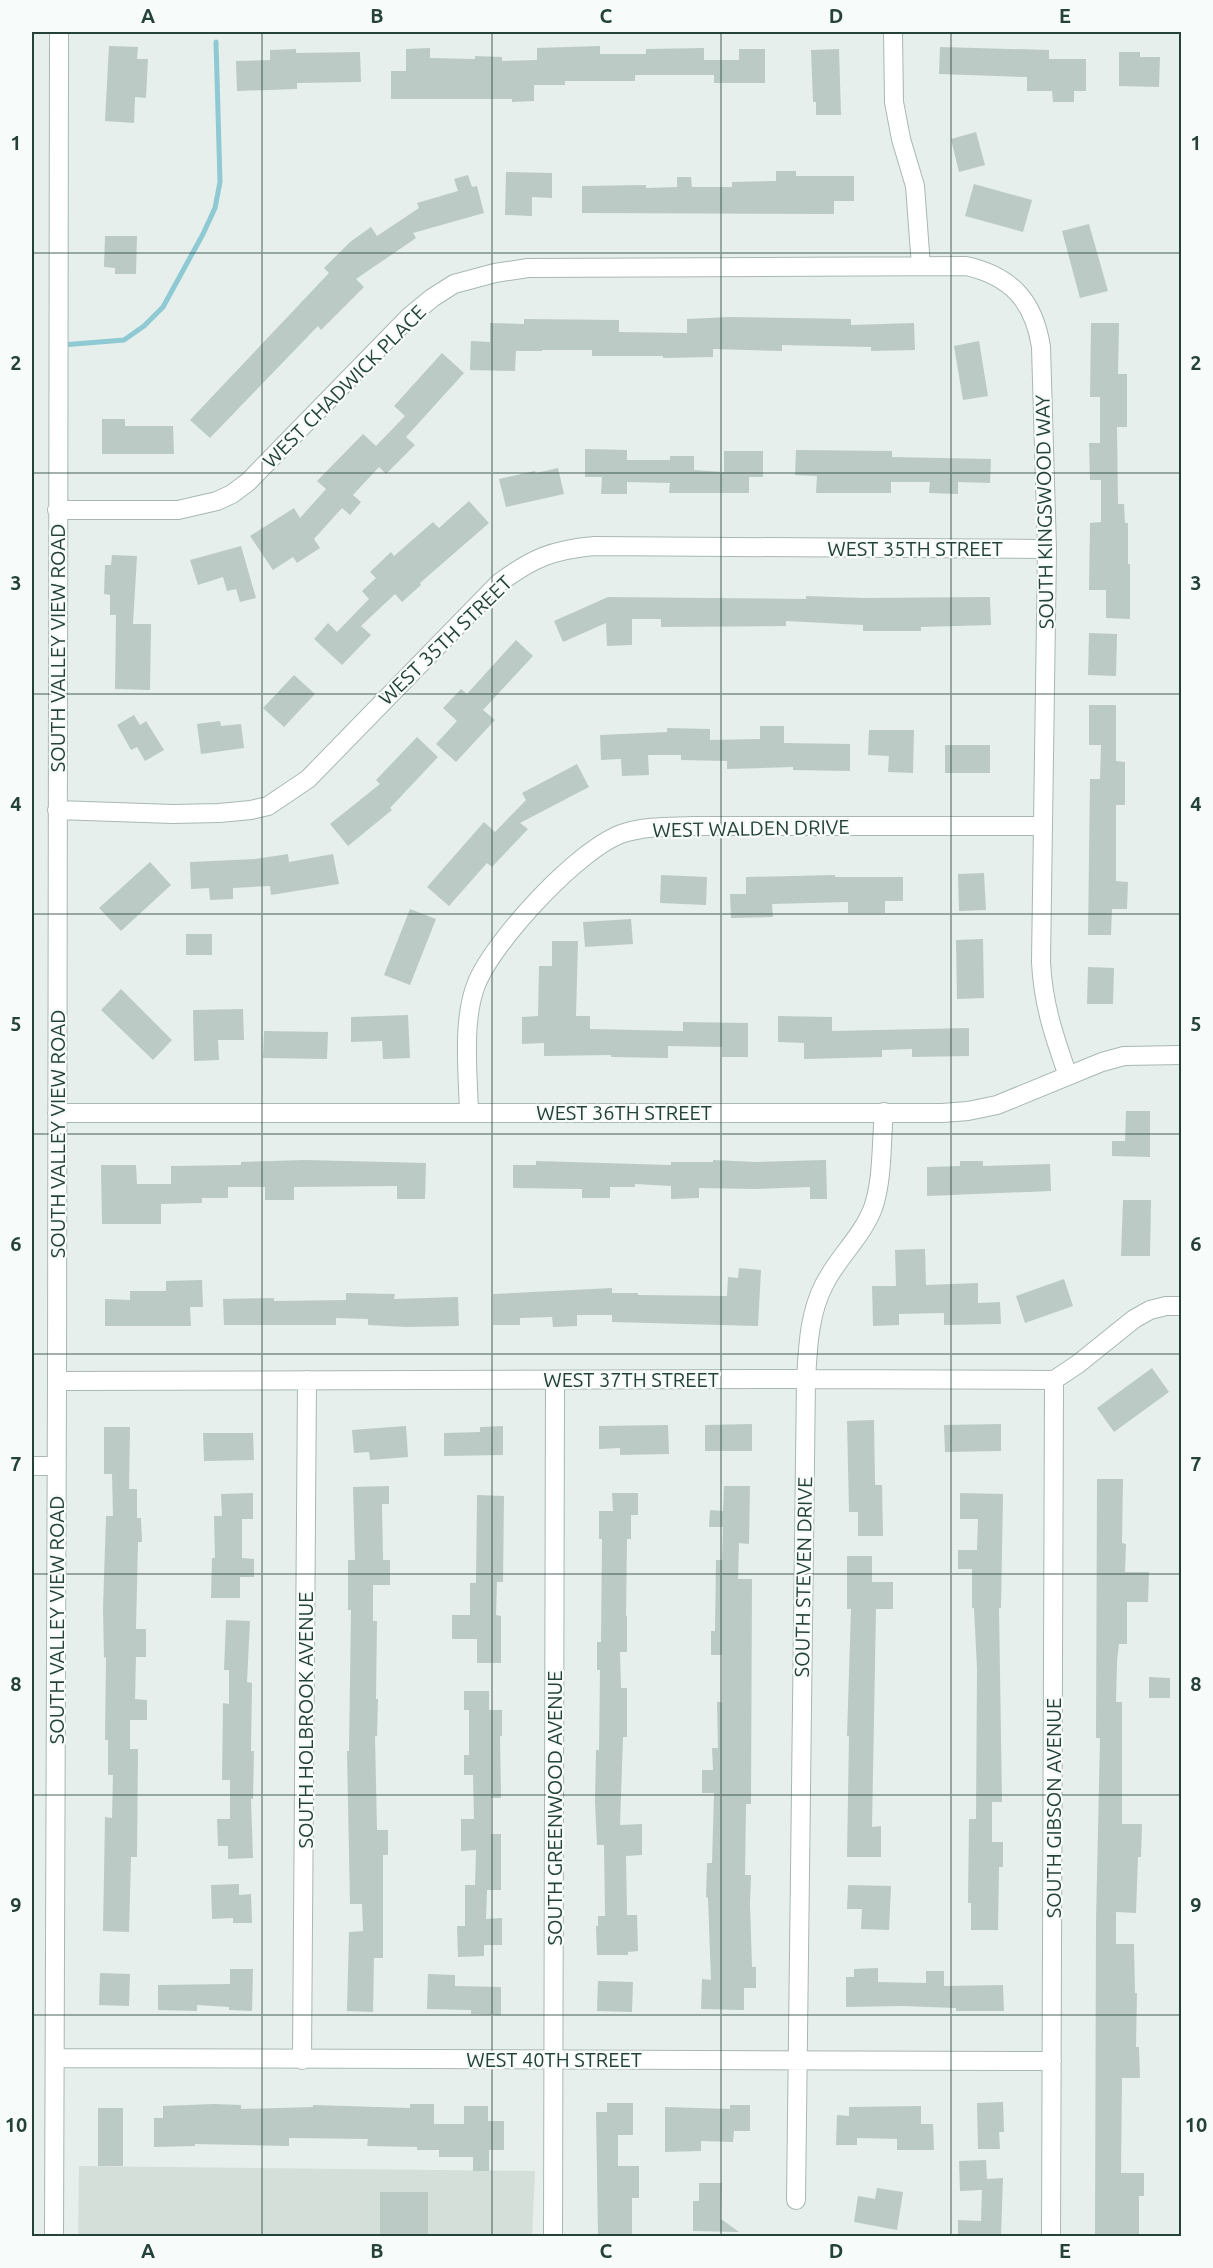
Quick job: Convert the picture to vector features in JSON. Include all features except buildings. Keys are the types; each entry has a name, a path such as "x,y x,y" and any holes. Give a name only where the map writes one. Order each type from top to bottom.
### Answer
{"street":[{"name":"SOUTH VALLEY VIEW ROAD","path":"54,2236 59,32"},
{"path":"893,32 894,102 901,139 915,186 921,266"},
{"name":"WEST CHADWICK PLACE","path":"57,510 178,510 218,501 232,494 273,458 409,317 454,284 475,278 528,268 921,266"},
{"name":"SOUTH KINGSWOOD WAY","path":"921,266 966,266 982,270 1008,282 1028,305 1039,333 1047,549 1042,826 1042,989 1048,1020 1068,1076"},
{"name":"WEST 35TH STREET","path":"57,810 172,814 219,813 268,806 308,779 499,583 521,567 547,554 566,549 606,546 1047,549"},
{"name":"WEST WALDEN DRIVE","path":"468,1112 468,1029 475,986 483,969 496,948 536,902 578,862 602,844 623,833 646,828 693,826 1042,826"},
{"name":"WEST 36TH STREET","path":"57,1113 968,1111 997,1105 1102,1062 1124,1056 1182,1055"},
{"name":"SOUTH STEVEN DRIVE","path":"796,2200 806,1379 811,1323 823,1285 850,1248 873,1208 879,1179 884,1112"},
{"path":"1054,1380 1094,1352 1134,1319 1150,1310 1166,1306 1182,1306"},
{"name":"SOUTH HOLBROOK AVENUE","path":"302,2060 307,1380"},
{"name":"SOUTH GREENWOOD AVENUE","path":"553,2236 555,1380"},
{"name":"WEST 37TH STREET","path":"57,1381 1054,1380"},
{"name":"SOUTH GIBSON AVENUE","path":"1051,2236 1054,1380"},
{"path":"32,1466 57,1466"},
{"name":"WEST 40TH STREET","path":"55,2058 1052,2061"}],"shaded area":[{"path":"79,2166 535,2171 532,2236 78,2236"}],"waterway":[{"path":"62,345 124,340 144,326 163,307 203,234 215,208 220,182 216,42"}]}
